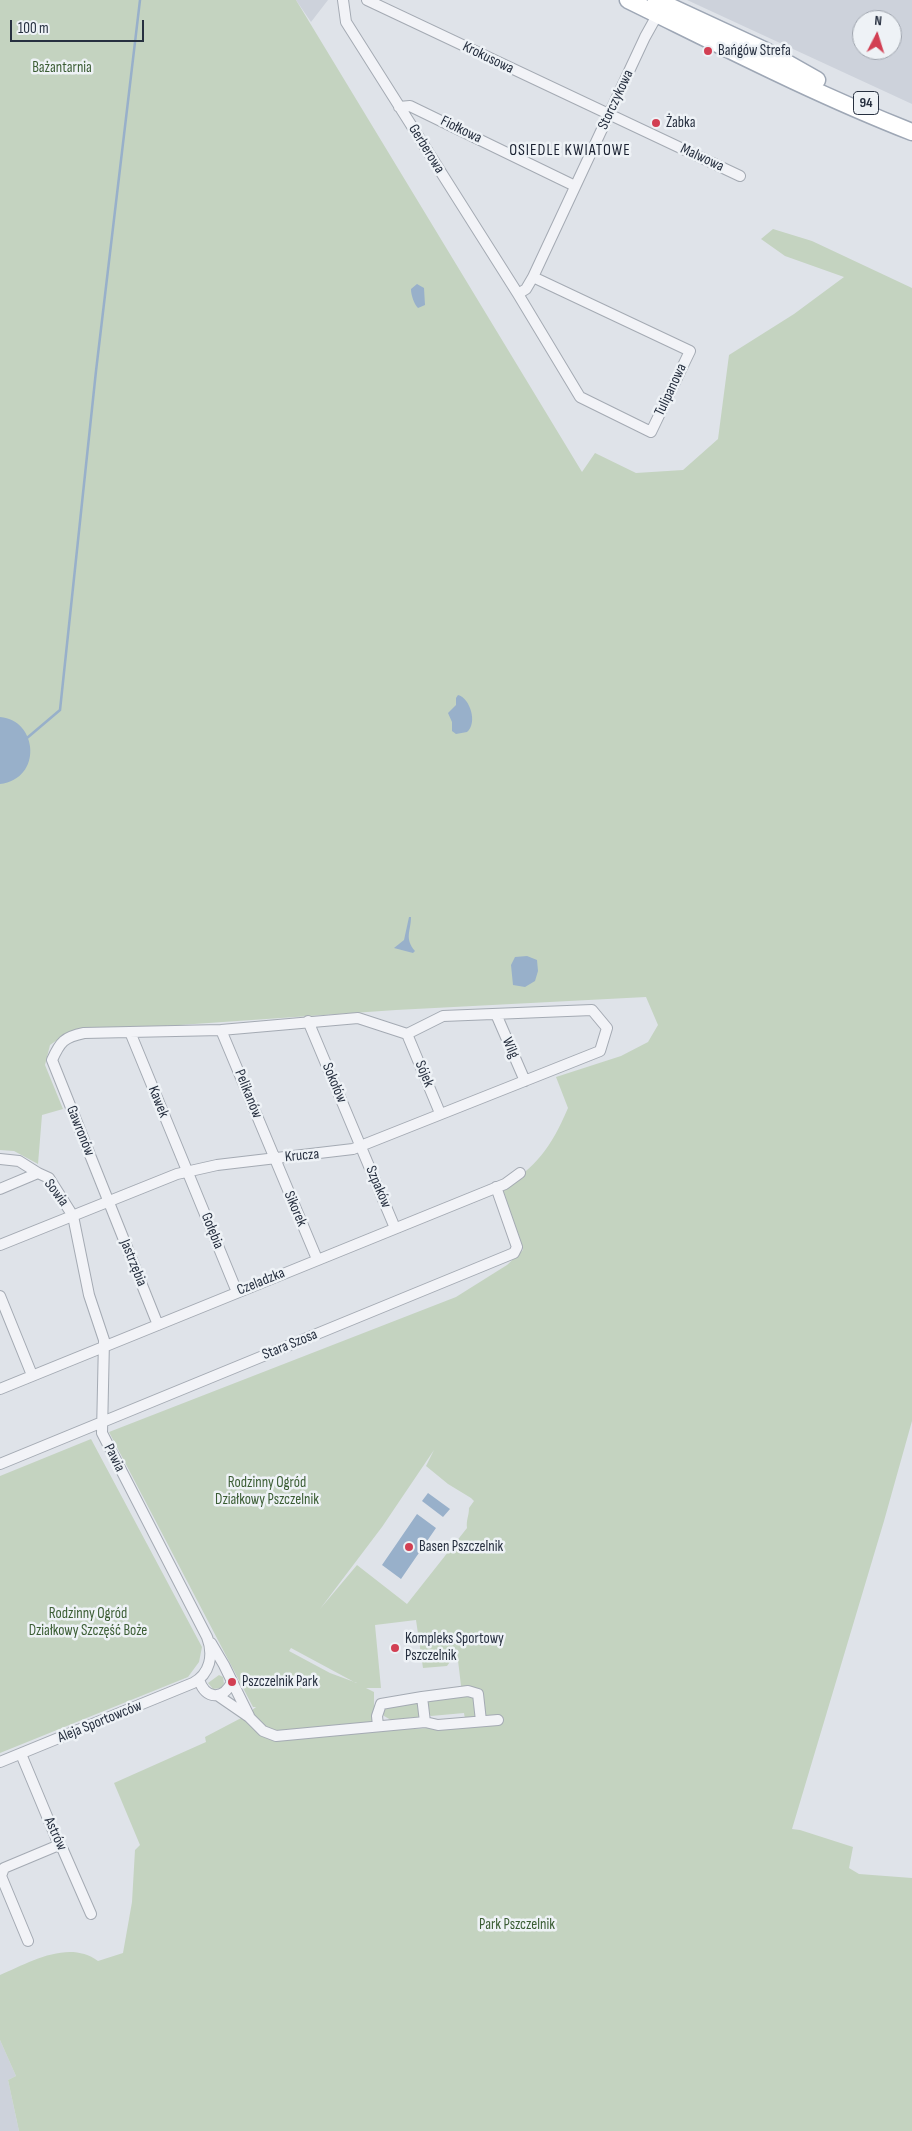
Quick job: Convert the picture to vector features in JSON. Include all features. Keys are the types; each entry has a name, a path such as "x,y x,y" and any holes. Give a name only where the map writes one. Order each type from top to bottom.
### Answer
{"main road":[{"name":"94","path":"628,0 660,6 764,50 912,131"}],"street":[{"name":"Gerberowa","path":"343,0 346,22 518,294"},
{"name":"Krokusowa","path":"367,0 609,116"},
{"name":"Storczykowa","path":"518,294 526,290 534,277 660,6"},
{"name":"Fiołkowa","path":"399,107 410,106 576,186"},
{"name":"Malwowa","path":"609,116 740,176"},
{"name":"Tulipanowa","path":"518,294 580,397 651,432 690,351 534,277"},
{"name":"Krucza","path":"0,1245 187,1171 274,1158 340,1152 361,1146 600,1051 607,1028 592,1010 496,1014"},
{"path":"130,1032 221,1030 358,1018 407,1034 443,1016 496,1014"},
{"name":"Wilg","path":"496,1014 524,1082"},
{"name":"Sokołów","path":"308,1021 361,1146"},
{"name":"Pelikanów","path":"221,1030 274,1158"},
{"name":"Gawronów","path":"108,1202 52,1060 59,1044 71,1035 130,1032"},
{"name":"Kawek","path":"130,1032 187,1171"},
{"name":"Sójek","path":"407,1034 440,1113"},
{"name":"Szpaków","path":"361,1146 395,1228"},
{"name":"Sikorek","path":"274,1158 317,1259"},
{"name":"Sowia","path":"0,1159 19,1161 49,1178 73,1216"},
{"name":"Gołębia","path":"187,1171 237,1292"},
{"name":"Sowia","path":"0,1189 38,1173"},
{"name":"Czeladzka","path":"0,1389 505,1184 520,1174"},
{"name":"Stara Szosa","path":"0,1464 514,1253 517,1247 496,1187"},
{"name":"Jastrzębia","path":"108,1202 158,1325"},
{"name":"Pawia","path":"73,1216 89,1295 105,1346 102,1423 104,1438 207,1638 210,1656 202,1676"},
{"path":"0,1296 32,1375"},
{"path":"207,1638 228,1671 249,1717"},
{"path":"228,1671 219,1669 202,1676 202,1688 208,1694 222,1695 227,1692 232,1682"},
{"name":"Aleja Sportowców","path":"0,1762 202,1676"},
{"path":"378,1726 377,1716 381,1704 468,1691 478,1694 481,1722"},
{"path":"217,1695 249,1717 263,1731 276,1736 425,1722 438,1725 498,1720"},
{"path":"422,1697 425,1722"},
{"name":"Astrów","path":"21,1754 90,1914"},
{"path":"28,1941 1,1872 4,1868 59,1845"}],"shaded area":[{"path":"296,0 328,0 311,22"},
{"path":"687,0 912,0 912,104"},
{"path":"0,2040 16,2076 8,2080 19,2131 0,2131"}],"green space":[{"path":"0,0 296,0 582,472 595,453 636,473 683,470 718,439 729,355 794,314 844,277 785,256 761,239 773,229 812,241 912,288 912,1421 792,1829 853,1847 849,1868 859,1874 912,1878 912,2131 19,2131 8,2080 16,2076 0,2040 0,1975 49,1955 74,1952 98,1961 123,1953 132,1902 135,1850 140,1845 114,1783 206,1742 205,1737 245,1716 256,1707 253,1707 109,1432 456,1297 507,1265 523,1250 500,1191 524,1173 541,1156 561,1123 568,1108 556,1077 621,1056 648,1042 658,1025 646,997 396,1010 151,1027 60,1038 50,1045 45,1065 63,1109 42,1115 38,1164 14,1151 0,1150","holes":["434,1450 426,1466 448,1484 474,1501 469,1508 467,1528 407,1604 357,1565 320,1609 382,1527","416,1620 423,1668 447,1666 457,1652 462,1694 427,1701 428,1714 431,1716 464,1713 466,1726 374,1731 374,1692 366,1688 381,1688 375,1625","291,1648 354,1682 330,1673 289,1651"]},
{"name":"Rodzinny Ogród Działkowy Szczęść Boże","path":"91,1439 202,1647 199,1662 188,1677 0,1753 0,1476"},
{"path":"219,1675 223,1677 224,1684 221,1688 213,1689 208,1683"},
{"path":"418,1701 420,1716 418,1717 391,1720 384,1716 383,1712 387,1705"}],"water":[{"path":"417,284 424,288 425,305 418,308 413,299 411,289"},
{"path":"458,695 469,706 472,723 467,732 456,734 452,731 452,722 448,713 456,705"},
{"path":"0,717 13,721 22,728 28,738 30,750 29,761 23,772 14,780 0,784"},
{"path":"409,917 411,917 409,938 415,951 413,953 394,948 404,940"},
{"path":"527,956 537,960 538,971 535,981 525,987 513,985 511,965 515,957"},
{"path":"428,1493 450,1509 443,1517 422,1501"},
{"name":"Basen Pszczelnik","path":"417,1514 436,1528 401,1579 382,1565"}],"waterway":[{"path":"27,738 60,710 96,371 140,0"}],"place":[{"name":"Bańgów Strefa","path":"708,51"},
{"name":"Żabka","path":"656,123"},
{"name":"Basen Pszczelnik","path":"409,1547"},
{"name":"Kompleks Sportowy Pszczelnik","path":"395,1648"},
{"name":"Pszczelnik Park","path":"232,1682"}],"district":[{"name":"OSIEDLE KWIATOWE","path":"570,151"}],"park label":[{"name":"Bażantarnia","path":"62,68"},
{"name":"Rodzinny Ogród Działkowy Pszczelnik","path":"267,1492"},
{"name":"Park Pszczelnik","path":"517,1925"}]}
